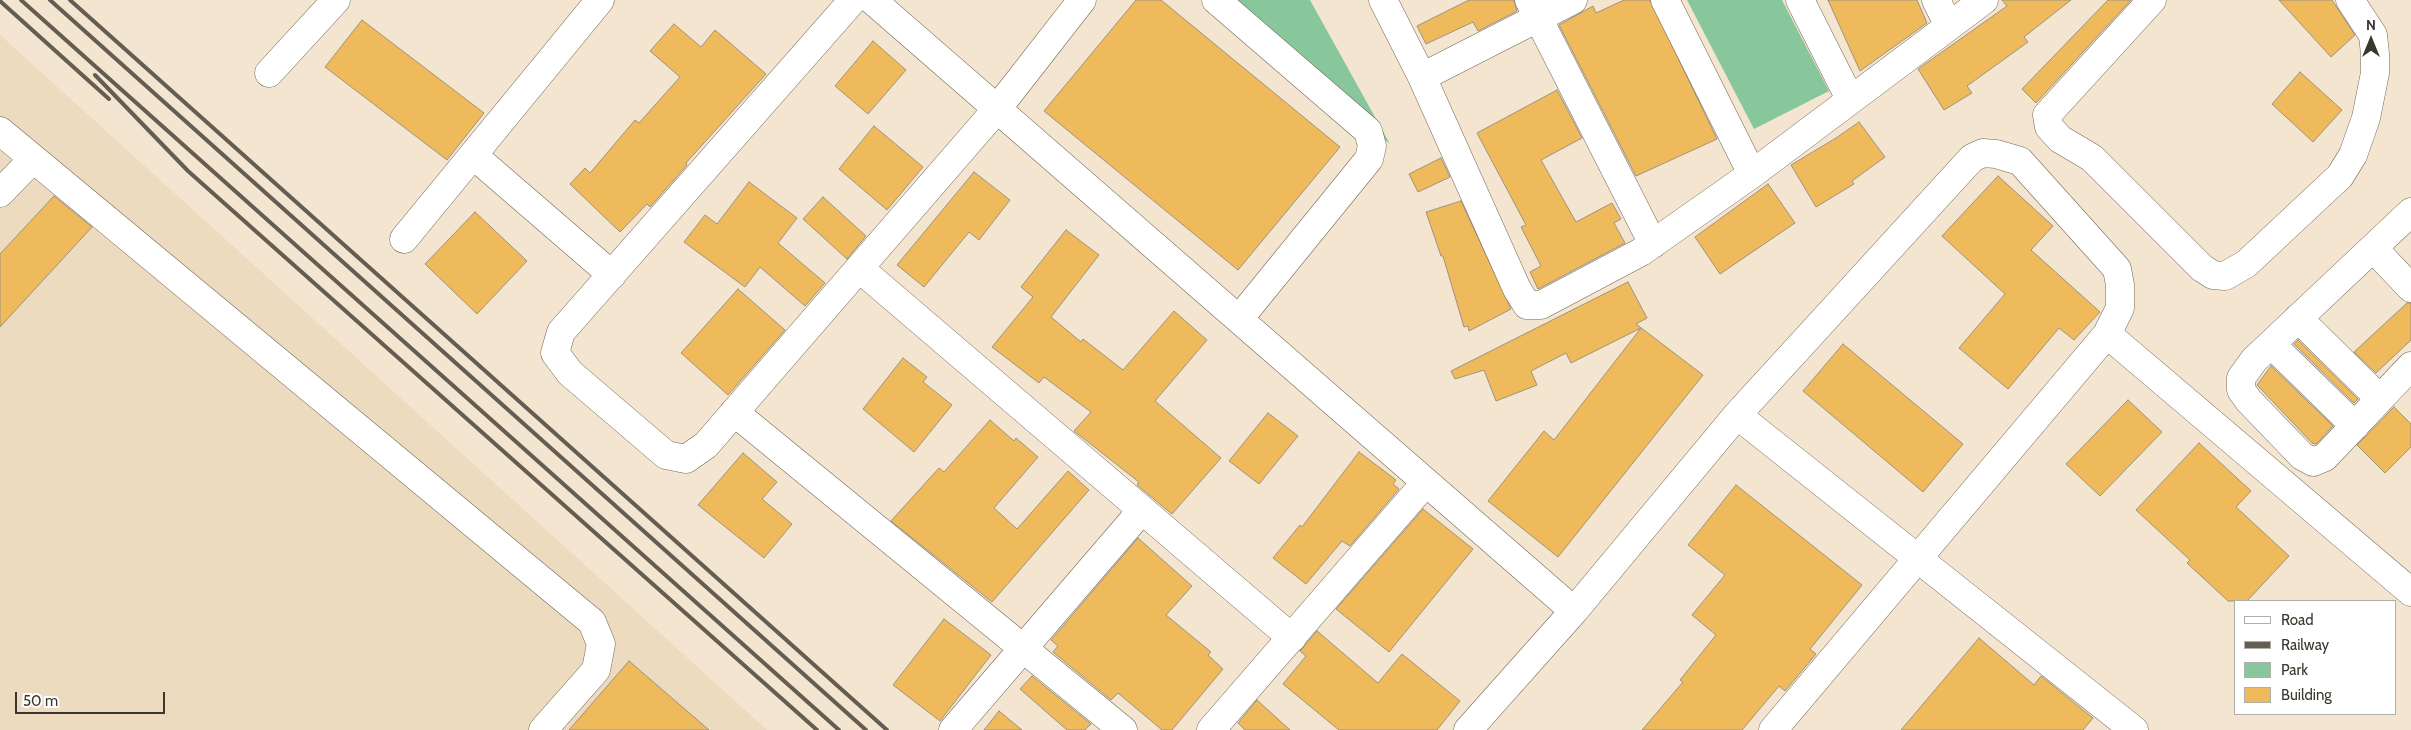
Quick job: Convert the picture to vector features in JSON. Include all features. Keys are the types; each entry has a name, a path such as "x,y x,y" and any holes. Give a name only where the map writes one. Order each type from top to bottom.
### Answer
{"street":[{"path":"269,73 336,0"},
{"path":"404,239 600,0"},
{"path":"854,0 561,332 555,353 570,372 666,455 686,459 706,445 997,109 1082,0"},
{"path":"872,0 1574,611"},
{"path":"1216,0 1368,131 1372,146 1369,159 1239,319"},
{"path":"1383,0 1422,77 1517,289 1527,305 1541,305 1653,244 1752,174 1984,0"},
{"path":"1422,77 1533,9 1573,0"},
{"path":"1665,0 1752,174"},
{"path":"1800,0 1850,99"},
{"path":"1936,0 1949,26"},
{"path":"2152,0 2046,115 2049,127 2060,138 2092,158 2202,268 2213,275 2225,276 2246,264 2340,176 2352,155 2366,118 2375,73 2375,54 2373,35 2350,0"},
{"path":"1533,9 1653,244"},
{"path":"0,132 592,622 601,644 596,670 543,730"},
{"path":"1468,730 1574,611 1737,415 1972,158 1983,152 2020,161 2117,269 2120,285 2120,308 2107,334 1916,558 1773,730"},
{"path":"473,154 612,275"},
{"path":"0,193 33,158"},
{"path":"2411,212 2254,360 2241,378 2241,390 2249,401 2302,456 2313,462 2326,457 2411,366"},
{"path":"2373,248 2411,288"},
{"path":"859,268 1292,638"},
{"path":"2298,318 2380,399"},
{"path":"2107,334 2411,592"},
{"path":"2271,344 2355,426"},
{"path":"734,412 1123,730"},
{"path":"1737,415 2134,730"},
{"path":"1211,730 1426,482"},
{"path":"953,730 1142,510"}],"shaded area":[{"path":"0,35 767,730 0,730"}],"green space":[{"path":"1228,0 1310,0 1390,144"},
{"path":"1687,0 1782,0 1829,91 1754,129"}],"building":[{"path":"1136,0 1161,0 1340,147 1238,270 1044,111"},
{"path":"1469,0 1514,0 1517,11 1478,31 1473,22 1426,44 1417,26"},
{"path":"1624,0 1650,0 1717,139 1636,176 1559,25 1593,6 1596,13"},
{"path":"1828,0 1917,0 1927,23 1860,71"},
{"path":"2002,0 2071,0 2024,37 2028,42 1967,86 1972,93 1944,110 1918,69 2007,6"},
{"path":"2108,0 2131,0 2036,103 2022,89"},
{"path":"2279,0 2332,0 2355,35 2331,57"},
{"path":"362,20 484,113 447,160 325,67"},
{"path":"674,24 701,47 715,30 766,74 686,163 687,165 650,207 647,204 620,232 570,184 585,168 590,173 635,120 639,123 680,77 650,51"},
{"path":"873,41 906,70 868,114 835,86"},
{"path":"2300,72 2342,110 2313,142 2272,104"},
{"path":"1557,90 1582,138 1541,160 1576,222 1612,203 1621,219 1614,223 1625,243 1538,289 1530,272 1541,266 1521,227 1526,225 1477,133"},
{"path":"1859,122 1885,157 1852,181 1854,184 1816,207 1791,165"},
{"path":"874,126 923,167 887,210 839,169"},
{"path":"1441,158 1450,177 1418,192 1409,174"},
{"path":"974,172 1010,200 979,240 969,232 924,287 897,265"},
{"path":"1998,176 2053,226 2031,250 2100,312 2074,340 2059,328 2008,389 1959,348 2005,294 1942,236"},
{"path":"749,182 797,218 778,243 825,283 805,306 760,267 745,287 684,242 705,215 717,224"},
{"path":"1768,184 1795,223 1720,274 1695,237"},
{"path":"54,196 92,227 0,327 0,254"},
{"path":"823,197 866,236 847,259 803,219"},
{"path":"1461,201 1511,309 1469,331 1468,326 1464,327 1443,256 1441,256 1426,212"},
{"path":"475,212 527,261 477,314 425,264"},
{"path":"1066,230 1099,255 1051,317 1081,342 1083,339 1123,370 1174,311 1207,340 1155,401 1221,458 1172,514 1137,485 1139,482 1074,431 1091,412 1044,377 1039,383 992,347 1033,297 1021,287"},
{"path":"1628,282 1647,318 1636,324 1703,375 1558,557 1488,501 1544,431 1554,440 1641,328 1571,363 1566,353 1531,371 1537,385 1496,401 1484,370 1455,379 1451,371"},
{"path":"738,289 785,330 728,395 681,353"},
{"path":"2407,303 2411,303 2411,340 2376,373 2354,352"},
{"path":"2298,340 2358,399 2354,403 2294,344"},
{"path":"1843,344 1963,444 1923,492 1803,391"},
{"path":"903,358 927,377 923,382 952,405 914,452 863,409"},
{"path":"2271,366 2333,426 2316,444 2312,443 2257,385"},
{"path":"2128,400 2162,432 2100,496 2066,464"},
{"path":"2394,407 2411,424 2411,447 2385,473 2357,445"},
{"path":"1268,413 1298,436 1259,484 1229,461"},
{"path":"990,420 1014,441 1016,438 1038,457 994,508 1017,529 1068,471 1089,490 992,602 891,521 939,468 944,472"},
{"path":"2199,443 2251,491 2236,507 2289,556 2248,600 2228,601 2187,563 2190,560 2136,510"},
{"path":"1359,452 1396,480 1393,484 1399,489 1350,546 1342,541 1306,584 1273,558 1300,525 1302,527"},
{"path":"743,453 777,482 762,499 792,524 764,558 698,505"},
{"path":"1736,485 1862,585 1810,649 1816,654 1785,691 1779,686 1742,730 1642,730 1683,682 1680,680 1716,635 1692,615 1725,575 1688,545"},
{"path":"1423,509 1473,549 1389,652 1336,609"},
{"path":"1138,538 1192,586 1166,615 1211,652 1208,655 1223,669 1172,730 1162,730 1118,693 1111,700 1053,652 1058,646 1051,640"},
{"path":"944,619 991,655 940,721 893,685"},
{"path":"1317,631 1378,683 1402,654 1460,701 1437,730 1339,730 1283,684 1306,656 1300,651"},
{"path":"1979,638 2034,685 2041,676 2093,718 2083,730 1901,730"},
{"path":"629,661 709,730 569,730"},
{"path":"1032,676 1091,724 1085,730 1067,730 1020,689"},
{"path":"1257,700 1290,730 1245,730 1238,723"},
{"path":"999,711 1022,730 984,730"}],"railway":[{"path":"21,0 839,730"},
{"path":"50,0 866,730"},
{"path":"70,0 887,730"},
{"path":"0,1 109,99"},
{"path":"95,75 188,171 817,730"}]}
